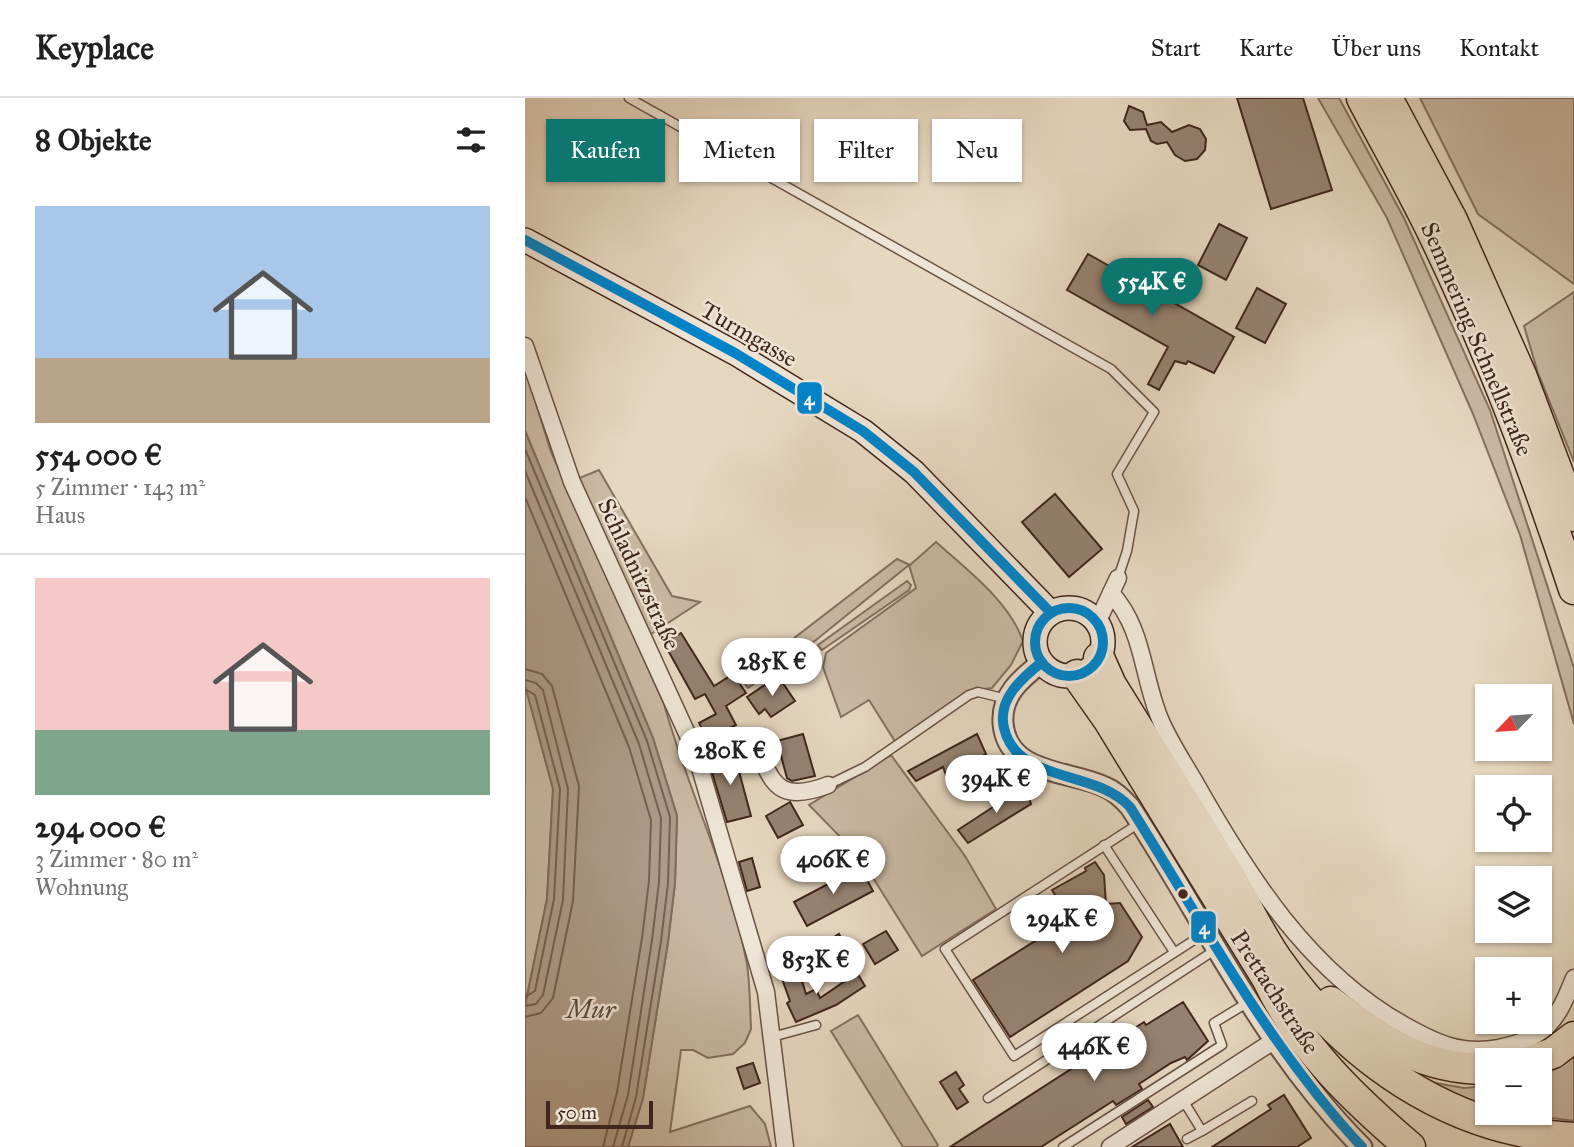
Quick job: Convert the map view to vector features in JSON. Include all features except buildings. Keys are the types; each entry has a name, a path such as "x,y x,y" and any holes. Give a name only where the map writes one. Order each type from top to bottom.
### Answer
{"highway":[{"name":"Semmering Schnellstraße","path":"1361,98 1432,231 1493,369 1549,512 1574,589"},
{"name":"Semmering Schnellstraße","path":"1387,98 1468,256 1521,375 1574,516"},
{"path":"1088,667 1111,685 1228,874 1246,910 1277,959 1318,1011 1354,1048 1395,1079 1446,1107 1508,1129 1574,1138"},
{"path":"1088,667 1108,719 1259,991 1357,1074 1401,1104 1445,1126 1512,1147"},
{"path":"1228,874 1301,971 1331,1002 1400,1051 1431,1063 1475,1068"},
{"path":"1259,991 1282,1009 1353,1097 1410,1147"},
{"path":"1552,1053 1574,1037"}],"main road":[{"name":"Turmgasse","path":"525,240 735,353 863,431 923,481 1051,613"},
{"path":"1075,608 1087,613 1097,623 1103,635 1088,667 1064,676 1042,662 1036,649 1036,634 1042,621 1051,613 1075,608"}],"street":[{"name":"Schladnitzstraße","path":"525,346 572,482 695,751 766,992 785,1147"},
{"path":"1097,623 1114,585"},
{"path":"1114,585 1143,652 1159,718 1209,807 1267,896 1309,951 1357,995 1440,1045 1477,1052 1516,1045 1546,1031 1563,1006 1574,978"},
{"path":"1007,699 1018,681 1042,662"},
{"name":"Prettachstraße","path":"1007,699 1003,709 1004,730 1018,755 1045,770 1113,790 1130,807 1218,948 1259,991 1275,1040 1303,1079 1362,1147"},
{"path":"695,751 743,740 754,750 772,780 783,788 801,792 828,785"},
{"path":"1109,1147 1275,1040"}],"lane":[{"path":"629,98 1111,369 1154,412 1118,474 1134,511 1127,551 1114,585"},
{"path":"828,785 865,767 969,695 978,692 1007,699"},
{"path":"1140,822 945,949 1014,1056 1207,931"},
{"path":"1104,845 1174,952"},
{"path":"988,1098 1218,948"},
{"path":"1063,1147 1222,1045 1214,1023 1259,991"},
{"path":"772,1037 816,1025"},
{"path":"1183,1100 1202,1131"},
{"path":"1187,1139 1252,1101"}],"shaded area":[{"path":"1318,98 1339,98 1404,218 1490,410 1574,668 1574,724 1520,535 1473,414 1387,218"},
{"path":"1420,98 1574,98 1574,284 1478,214"},
{"path":"1574,292 1574,462 1538,373 1524,326"},
{"path":"525,368 551,452 664,704 720,865 747,964 751,1029 745,1043 733,1054 708,1058 693,1050 681,1050 670,1132 750,1106 765,1124 771,1147 628,1147 643,1098 668,942 675,883 677,816 653,738 525,431"},
{"path":"599,470 672,596 700,602 648,636 577,479"},
{"path":"936,542 997,599 1017,626 1023,641 1011,665 992,688 968,691 896,743 869,700 841,717 823,667 826,653 916,588 909,565 816,640 748,688 735,671 768,658 897,559 910,565"},
{"path":"907,581 911,585 909,590 822,650 818,645"},
{"path":"525,685 553,789 547,899 525,1006"},
{"path":"891,755 965,856 996,909 922,956 860,857 809,805"},
{"path":"858,1015 938,1145 936,1147 903,1147 831,1031"},
{"path":"1574,1053 1574,1121 1552,1118 1552,1066"},
{"path":"1424,1081 1464,1088 1475,1087 1475,1104"}],"water":[{"name":"Mur","path":"525,431 653,738 677,816 675,883 668,942 643,1098 628,1147 525,1147 525,1006 547,899 553,789 525,685"}],"transit line":[{"name":"4","path":"525,240 735,353 863,431 914,472 1051,613"},
{"name":"4","path":"1069,608 1082,611 1093,618 1100,629 1103,642 1100,655 1093,666 1082,673 1069,676 1056,673 1045,666 1038,655 1035,642 1038,629 1045,618 1056,611 1069,608"},
{"name":"4","path":"1042,662 1019,682 1004,708 1004,728 1012,746 1024,759 1041,768 1098,786 1130,807 1266,1025 1328,1108 1362,1147"}]}
